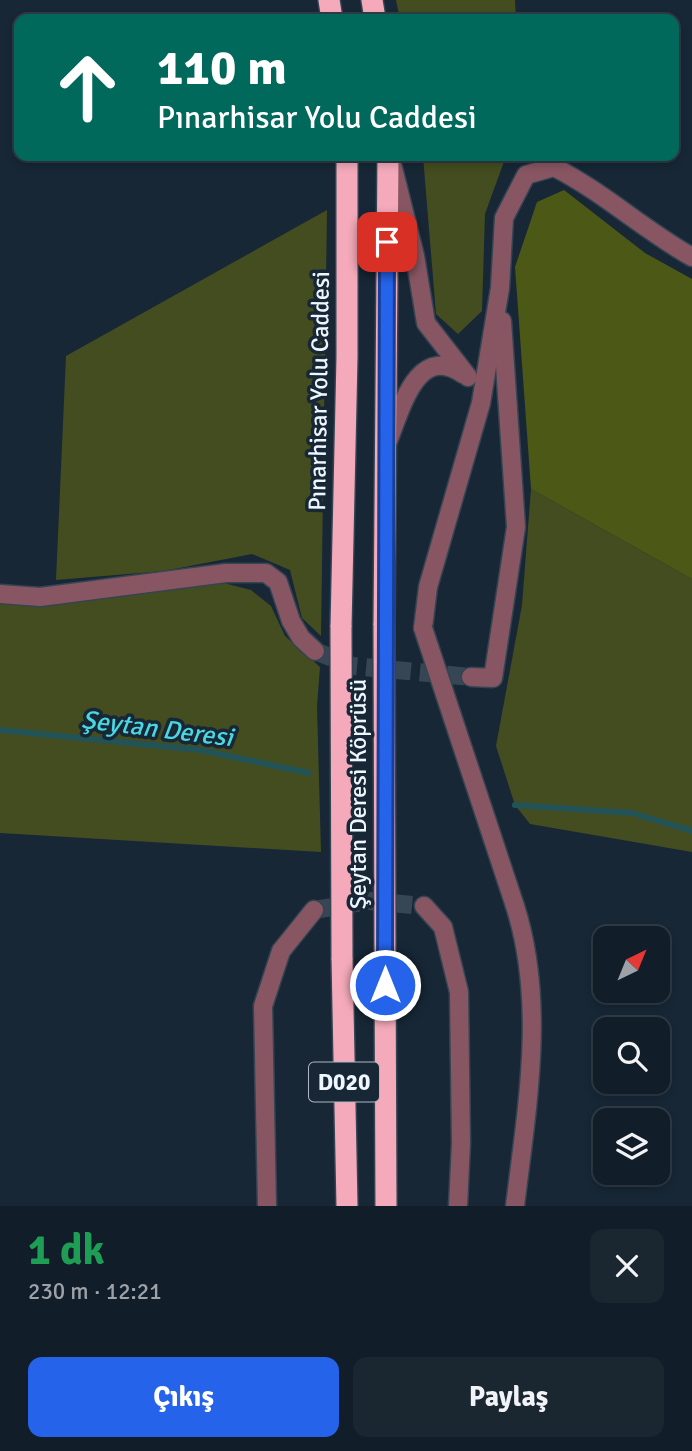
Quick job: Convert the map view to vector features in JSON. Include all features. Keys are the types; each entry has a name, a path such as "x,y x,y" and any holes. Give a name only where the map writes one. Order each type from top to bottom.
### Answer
{"highway":[{"name":"Pınarhisar Yolu Caddesi","path":"341,627 347,357 347,161"},
{"name":"D020","path":"386,449 388,161"},
{"name":"Şeytan Deresi Köprüsü","path":"386,449 386,1206"},
{"name":"Şeytan Deresi Köprüsü","path":"341,627 342,958 347,1206"}],"street":[{"path":"389,161 415,256 426,323 468,377 481,403"},
{"path":"515,1206 531,1072 530,990 523,931 423,628 428,587 481,403 500,288 504,218 526,175 554,167 586,184 655,236 692,257"},
{"path":"471,677 493,678 516,527 500,288"},
{"path":"386,449 411,384 426,369 442,365 456,369 468,377"},
{"path":"0,594 40,597 226,573 266,573 278,582 291,621 301,639 315,651"},
{"path":"424,906 443,927 459,992 461,1143 458,1206"},
{"path":"267,1206 264,1006 281,951 314,909"}],"green space":[{"path":"396,0 515,0 516,14 399,14"},
{"path":"423,161 504,161 485,214 482,311 458,334 436,314"},
{"path":"564,190 645,253 692,279 692,579 531,489 515,267 537,202"},
{"path":"327,210 321,636 302,618 290,570 252,554 164,571 56,580 66,356"},
{"path":"531,489 692,579 692,852 530,824 515,805 496,746 522,605"},
{"path":"220,582 251,590 271,606 285,636 320,667 317,706 321,852 0,833 0,601"}],"waterway":[{"name":"Şeytan Deresi","path":"0,730 200,750 309,773"},
{"name":"Şeytan Deresi","path":"515,805 632,813 692,831"}],"tunnel":[{"path":"315,651 353,666 471,677"},
{"path":"314,910 369,901 424,906"}],"route":[{"path":"385,985 387,242"}]}
